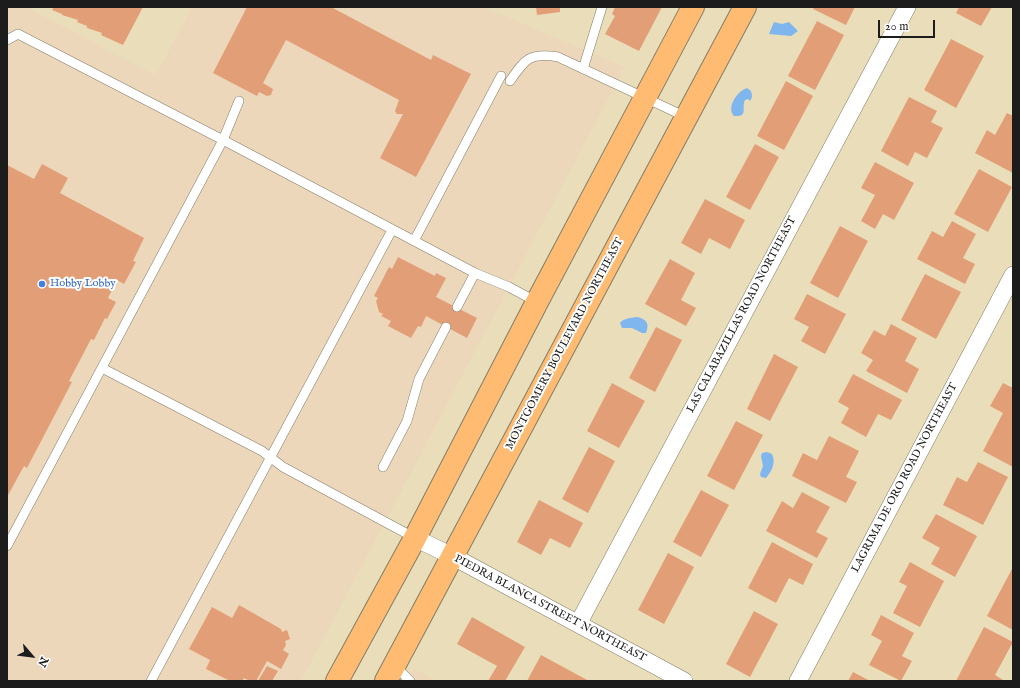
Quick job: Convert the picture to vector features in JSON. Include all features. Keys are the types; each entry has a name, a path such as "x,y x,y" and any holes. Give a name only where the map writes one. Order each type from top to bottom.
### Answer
{"main road":[{"path":"337,681 415,538 537,302 693,7"},
{"name":"MONTGOMERY BOULEVARD NORTHEAST","path":"390,673 744,7"}],"street":[{"name":"LAS CALABAZILLAS ROAD NORTHEAST","path":"578,624 907,7"},
{"name":"LAGRIMA DE ORO ROAD NORTHEAST","path":"798,681 1013,276"},
{"name":"PIEDRA BLANCA STREET NORTHEAST","path":"415,538 452,556 684,681"}],"lane":[{"path":"583,69 602,7"},
{"path":"7,40 18,34 475,273 509,287 537,302"},
{"path":"510,81 526,60 535,56 547,55 558,57 686,117"},
{"path":"414,241 501,76"},
{"path":"7,546 223,140 239,101"},
{"path":"151,681 392,230"},
{"path":"457,307 475,273"},
{"path":"383,467 407,421 419,379 446,327"},
{"path":"102,368 262,450 283,467 415,538"},
{"path":"390,673 410,681"}],"shaded area":[{"path":"7,7 26,7 156,75 192,7 483,7 625,67 301,681 7,681"},
{"path":"414,669 437,681 407,681"}],"water":[{"path":"774,22 782,24 789,22 798,31 791,36 769,34"},
{"path":"747,88 751,91 752,98 750,101 748,99 745,100 744,111 741,115 734,116 731,109 732,104 736,96"},
{"path":"637,317 645,320 648,327 646,333 642,333 632,328 622,328 620,323 622,321 628,318"},
{"path":"767,452 772,454 774,461 772,470 766,478 761,477 760,474 763,466 761,456 762,453"}],"building":[{"path":"54,7 143,7 123,45 101,35 102,33 87,28 87,26 77,22 78,20 52,10"},
{"path":"247,7 331,7 431,60 433,55 471,74 416,177 380,158 403,114 397,114 395,111 399,100 286,40 263,83 273,89 271,95 267,96 259,92 257,96 213,73"},
{"path":"536,7 560,7 560,12 537,15"},
{"path":"615,7 662,7 639,51 605,34 615,16 612,14"},
{"path":"814,7 855,7 846,25 813,9"},
{"path":"959,7 992,7 981,26 956,13"},
{"path":"817,21 844,35 815,90 788,76"},
{"path":"951,39 984,56 956,108 924,90"},
{"path":"786,81 813,96 784,150 757,136"},
{"path":"909,97 937,111 931,122 943,128 927,158 915,152 908,166 881,151"},
{"path":"1007,113 1013,116 1013,173 975,153 987,130 995,135"},
{"path":"755,144 779,157 750,210 726,197"},
{"path":"875,162 914,183 894,220 883,214 875,229 861,221 875,195 861,188"},
{"path":"42,164 68,178 60,193 144,238 133,261 136,262 124,284 117,280 108,298 116,302 107,319 105,318 94,340 91,339 69,381 72,382 27,468 24,466 7,497 7,165 34,179"},
{"path":"979,169 1012,187 988,232 954,214"},
{"path":"705,199 745,220 730,249 709,238 701,254 681,243"},
{"path":"952,221 976,234 963,258 975,264 965,284 917,259 932,231 943,237"},
{"path":"840,226 868,241 838,298 810,283"},
{"path":"398,257 435,276 436,273 446,278 436,297 477,318 467,338 426,316 421,327 418,326 411,338 388,326 391,321 381,316 383,314 379,312 376,301 378,298 374,296 389,267 392,269"},
{"path":"670,259 695,273 681,300 696,308 686,326 645,304"},
{"path":"925,274 961,292 936,339 901,320"},
{"path":"807,294 846,314 825,354 801,341 809,327 794,319"},
{"path":"891,324 917,338 905,361 919,369 907,393 866,371 873,360 861,353 874,330 885,336"},
{"path":"656,327 682,340 655,392 629,378"},
{"path":"774,354 798,367 770,421 747,409"},
{"path":"853,374 902,400 891,420 878,414 866,437 841,423 849,408 838,402"},
{"path":"612,383 645,401 619,448 587,431"},
{"path":"1003,383 1013,388 1013,467 983,451 1003,413 990,406"},
{"path":"736,421 763,435 734,490 707,476"},
{"path":"829,436 859,451 846,477 857,482 846,503 792,476 803,453 817,460"},
{"path":"589,447 615,461 588,513 562,499"},
{"path":"978,462 1008,477 983,525 943,505 957,477 967,482"},
{"path":"701,490 729,505 701,557 673,542"},
{"path":"802,492 830,507 816,532 828,538 817,558 766,531 782,501 793,508"},
{"path":"539,500 583,523 570,548 550,538 541,555 517,542"},
{"path":"936,514 977,536 955,577 931,564 940,548 922,538"},
{"path":"772,542 813,564 803,585 789,578 776,603 748,588"},
{"path":"668,553 694,567 664,624 638,610"},
{"path":"910,562 944,581 920,627 893,613 907,586 899,582"},
{"path":"1013,567 1013,630 987,616"},
{"path":"239,605 281,629 282,632 287,630 290,639 285,641 286,645 283,650 289,654 281,669 267,661 256,681 250,681 244,678 242,681 230,681 206,669 210,660 189,649 212,607 232,618"},
{"path":"754,611 778,624 750,677 726,664"},
{"path":"881,615 914,633 902,656 912,661 901,681 869,665 882,641 871,635"},
{"path":"472,617 525,647 505,681 488,681 497,666 457,644"},
{"path":"984,627 1013,642 995,675 1003,680 956,681"},
{"path":"541,655 589,681 527,681"},
{"path":"267,666 278,671 272,681 258,681"},
{"path":"853,672 870,681 848,681"}],"place":[{"name":"Hobby Lobby","path":"42,284"}]}
